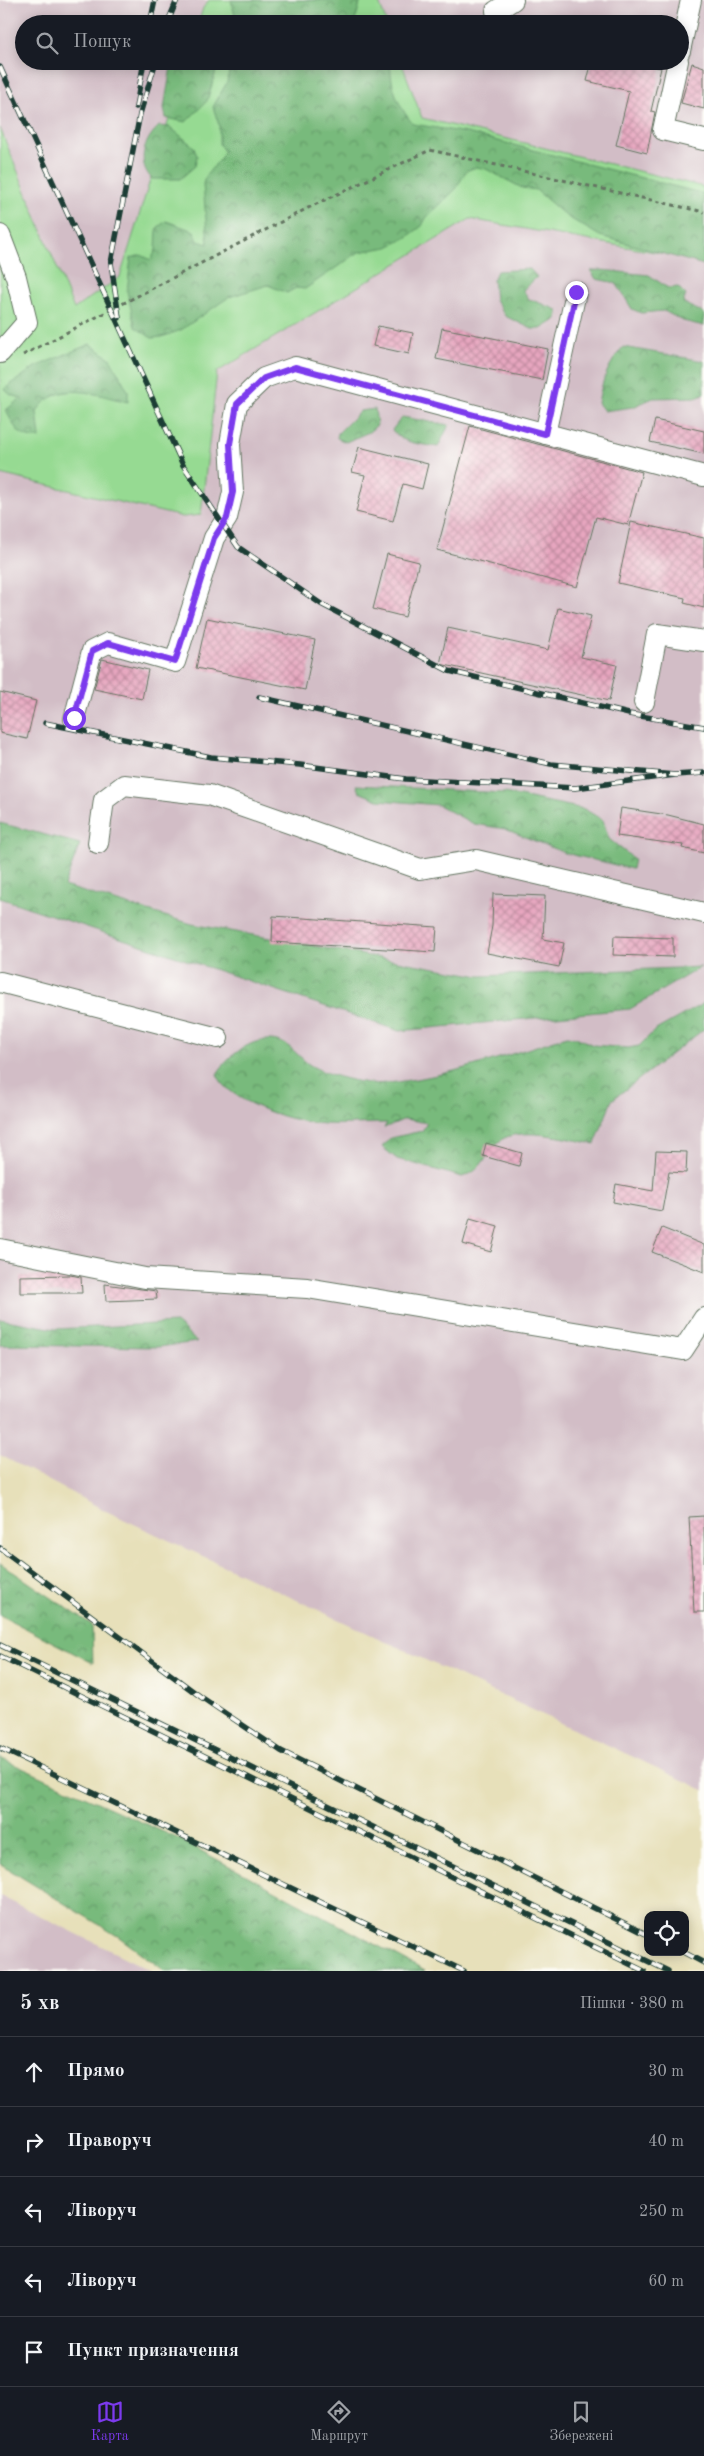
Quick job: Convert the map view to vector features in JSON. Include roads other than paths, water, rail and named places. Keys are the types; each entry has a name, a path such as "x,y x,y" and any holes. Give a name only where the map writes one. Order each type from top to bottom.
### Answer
{"lane":[{"path":"496,11 513,0"},
{"path":"688,15 691,0"},
{"path":"676,70 663,130 704,140"},
{"path":"0,235 16,277 27,322 9,355"},
{"path":"545,434 576,292"},
{"path":"74,718 92,651 108,643 175,662 214,538 227,518 233,492 230,444 237,404 264,378 295,367 704,476"},
{"path":"644,702 658,634 704,641"},
{"path":"98,844 104,800 124,785 209,795 420,869 476,860 704,913"},
{"path":"0,982 218,1038"},
{"path":"0,1249 145,1278 307,1288 684,1350 704,1318"}],"railway":[{"path":"152,15 155,0"},
{"path":"171,15 177,0"},
{"path":"0,67 183,465 238,547 321,604 449,671 629,714 704,727"},
{"path":"136,107 142,70"},
{"path":"119,318 111,263 140,114 153,70"},
{"path":"259,697 551,764 675,775 704,773"},
{"path":"45,723 211,757 300,765 406,779 575,788 675,775"},
{"path":"0,1548 201,1697 281,1751 644,1933"},
{"path":"0,1645 668,1971"},
{"path":"0,1656 644,1971"},
{"path":"0,1748 464,1971"},
{"path":"689,1955 704,1963"}]}
